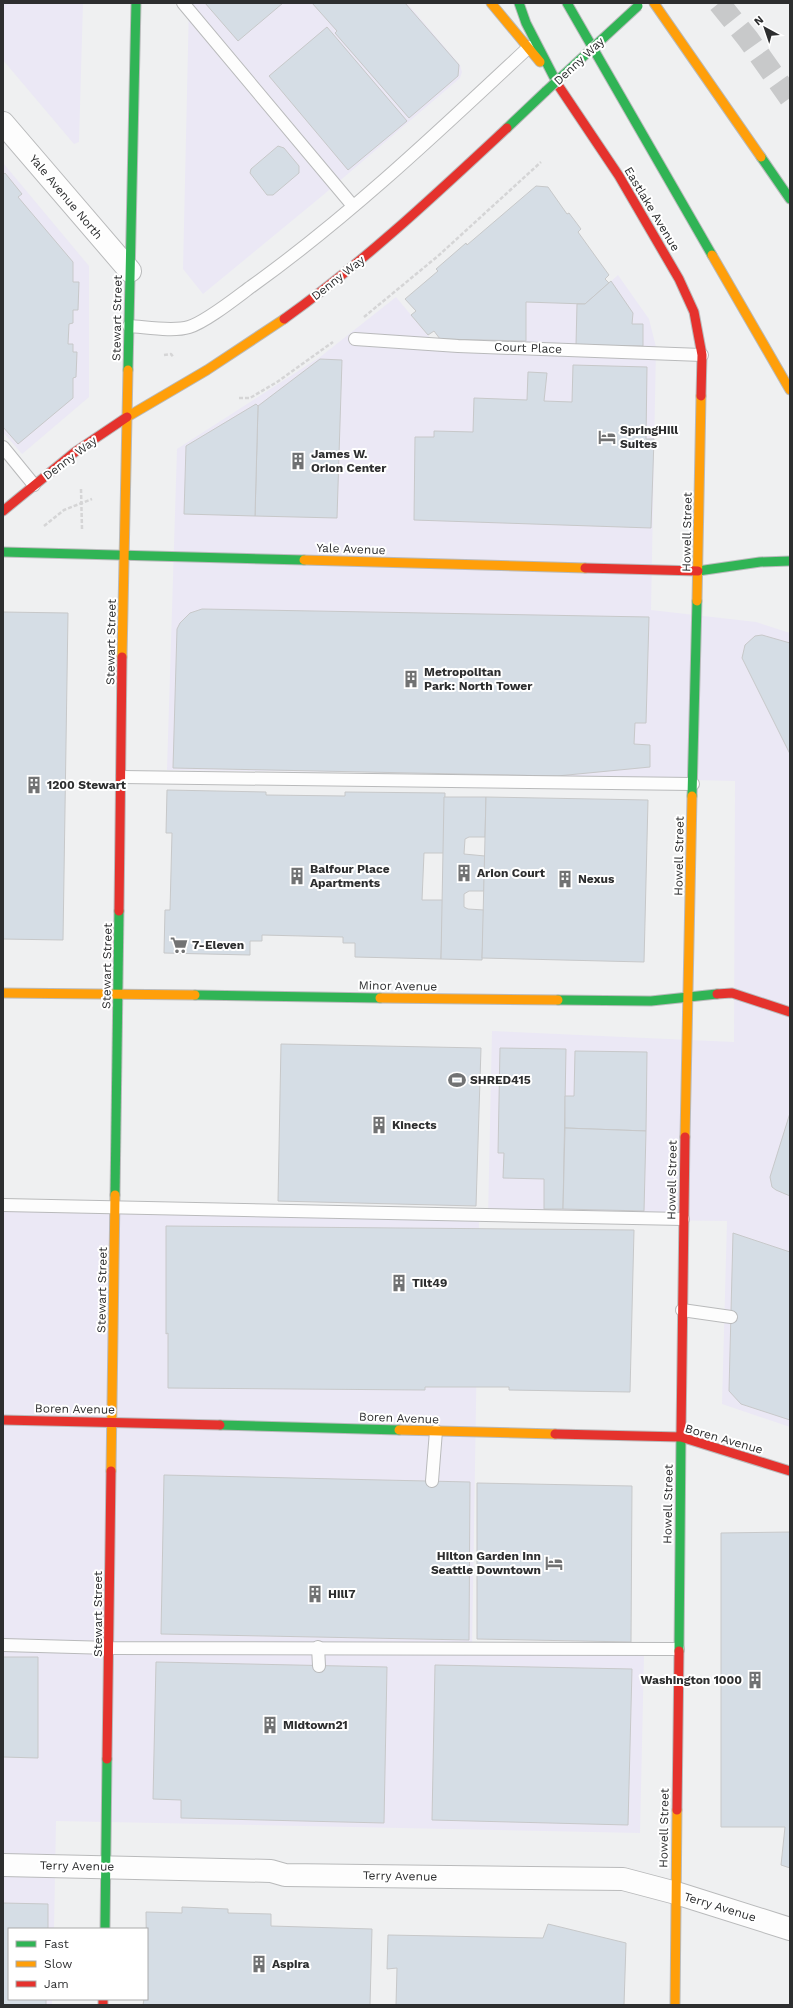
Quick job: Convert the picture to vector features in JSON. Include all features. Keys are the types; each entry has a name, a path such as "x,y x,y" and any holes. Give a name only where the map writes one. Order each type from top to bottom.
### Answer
{"main road":[{"name":"Stewart Street","path":"106,1928 124,554 136,3"},
{"path":"491,3 529,47 558,85"},
{"path":"519,3 526,23 558,85"},
{"path":"567,3 790,390"},
{"name":"Denny Way","path":"3,511 82,446 127,417 239,351 276,326 335,282 386,239 642,3"},
{"path":"654,3 790,199"},
{"name":"Eastlake Avenue","path":"558,85 620,176 679,280 694,312 702,355"},
{"name":"Howell Street","path":"675,2005 683,1219 702,355"},
{"name":"Yale Avenue","path":"3,552 124,554 698,571 760,562 790,561"},
{"name":"Minor Avenue","path":"3,993 651,1001 732,993 790,1012"},
{"name":"Boren Avenue","path":"3,1420 681,1437 790,1471"}],"street":[{"name":"Yale Avenue North","path":"3,122 130,271"},
{"name":"Terry Avenue","path":"3,1865 271,1871 285,1875 623,1879 676,1893 790,1929"}],"lane":[{"path":"183,3 353,206"},
{"path":"129,326 189,327 214,313 299,252 353,206 529,47"},
{"name":"Court Place","path":"355,339 458,346 702,355"},
{"path":"3,447 34,485"},
{"path":"122,777 693,784"},
{"path":"3,1205 683,1219"},
{"path":"682,1310 731,1317"},
{"path":"432,1481 436,1431"},
{"path":"3,1645 110,1648 318,1647 418,1644 678,1649"},
{"path":"318,1647 319,1666"}],"path":[{"path":"359,322 438,256 541,162"},
{"path":"239,398 250,398 277,382 335,340"},
{"path":"164,355 172,354 174,358"},
{"path":"81,489 82,527"},
{"path":"43,527 64,510 92,499"}],"shaded area":[{"path":"3,3 83,3 79,142 74,144 3,60"},
{"path":"189,3 407,3 460,65 462,72 460,78 322,196 203,294 183,269"},
{"path":"3,163 89,266 89,397 22,454 3,432"},
{"path":"618,275 649,319 656,347 651,610 756,622 790,633 790,1427 722,1404 727,1221 488,1218 492,1031 734,1042 735,781 365,772 167,770 177,449 320,357 396,297 431,339 526,341 526,302 585,304"},
{"path":"3,1211 479,1220 472,1651 644,1655 640,1833 56,1821 54,1928 8,1928 8,2000 52,2000 52,2005 3,2005"}],"building":[{"path":"205,3 283,3 238,41"},
{"path":"312,3 405,3 459,65 458,76 409,118 335,33 337,31"},
{"path":"327,27 407,121 348,170 269,76"},
{"path":"278,146 284,148 299,166 299,173 273,195 267,195 250,173 251,169"},
{"path":"5,173 22,194 18,197 73,262 73,282 79,282 78,310 73,310 73,323 69,324 68,344 73,344 73,352 77,352 76,377 73,378 73,398 18,444 3,427 3,175"},
{"path":"536,186 548,187 567,214 569,213 581,229 578,232 609,275 605,279 609,283 585,304 526,302 526,341 440,339 434,331 428,335 411,315 416,311 405,299 438,271 436,269 466,243 467,245"},
{"path":"611,281 633,313 632,324 643,324 643,346 576,345 577,304 585,304"},
{"name":"James W. Orion Center","path":"320,359 342,360 337,518 255,516 258,406"},
{"path":"573,365 647,367 646,439 654,439 651,528 414,520 415,437 434,437 434,431 473,432 474,398 527,400 528,372 547,373 544,401 572,402"},
{"path":"256,404 258,406 255,516 184,514 186,446"},
{"name":"Metropolitan Park: North Tower","path":"202,609 649,617 646,723 635,723 634,744 650,745 650,767 557,776 173,768 177,629 180,623 190,613"},
{"name":"1200 Stewart","path":"3,612 68,613 63,940 3,939"},
{"path":"762,635 790,643 790,754 742,658 745,645 755,636"},
{"name":"Balfour Place Apartments","path":"167,790 266,792 266,795 345,796 345,792 445,793 444,853 424,853 422,900 443,900 441,959 355,957 355,943 343,943 343,937 262,935 262,941 250,941 250,955 164,953 165,910 170,910 172,833 166,833"},
{"name":"Arion Court","path":"444,797 486,797 485,837 469,837 465,839 464,854 485,856 484,891 469,891 464,894 464,907 468,909 484,910 482,960 441,959"},
{"name":"Nexus","path":"486,797 648,800 644,962 482,958"},
{"name":"Kinects","path":"281,1044 481,1048 476,1206 278,1201"},
{"path":"500,1048 566,1049 563,1209 544,1209 544,1179 503,1178 504,1153 498,1153"},
{"path":"575,1051 647,1052 646,1131 565,1128 565,1096 574,1096"},
{"path":"790,1113 790,1196 772,1187 770,1177"},
{"path":"565,1128 646,1131 644,1211 563,1209"},
{"name":"Tilt49","path":"166,1226 634,1230 630,1392 509,1390 509,1387 425,1387 425,1390 168,1388 168,1333 166,1334"},
{"path":"733,1233 790,1252 790,1420 741,1404 729,1391"},
{"name":"Hill7","path":"164,1475 470,1482 469,1640 161,1634"},
{"name":"Hilton Garden Inn Seattle Downtown","path":"477,1483 632,1486 631,1642 477,1639"},
{"name":"Washington 1000","path":"790,1532 790,1868 781,1865 785,1827 721,1827 721,1533"},
{"path":"3,1657 38,1657 38,1758 3,1757"},
{"name":"Midtown21","path":"156,1662 387,1667 384,1823 181,1818 181,1800 153,1799"},
{"path":"435,1665 632,1669 628,1825 432,1820"},
{"path":"3,1903 48,1904 48,1928 8,1928 8,2000 46,2000 46,2005 3,2005"},
{"name":"Aspira","path":"182,1907 228,1909 228,1913 271,1914 271,1926 372,1929 370,2005 143,2005 144,2000 148,2000 148,1928 146,1928 146,1912 182,1913"},
{"path":"548,1924 626,1943 624,2005 396,2005 397,1968 387,1969 388,1935 543,1938"}],"tunnel":[{"path":"719,3 748,39 790,98"}],"traffic: fast":[{"path":"128,370 136,3"},
{"path":"519,3 526,23 558,85"},
{"path":"567,3 712,255"},
{"path":"546,91 638,6"},
{"path":"507,128 546,91"},
{"path":"761,157 790,199"},
{"path":"3,552 304,560"},
{"path":"698,571 760,562 790,561"},
{"path":"692,796 697,601"},
{"path":"115,1195 119,911"},
{"path":"558,1000 651,1001 717,994"},
{"path":"195,995 380,998"},
{"path":"220,1425 399,1430"},
{"path":"679,1651 681,1433"},
{"path":"105,1928 107,1759"}],"traffic: slow":[{"path":"491,3 540,62"},
{"path":"654,3 761,157"},
{"path":"712,255 790,390"},
{"path":"127,417 207,370 284,319"},
{"path":"122,657 128,370"},
{"path":"697,601 701,396"},
{"path":"304,560 585,568"},
{"path":"685,1137 692,796"},
{"path":"3,993 195,995"},
{"path":"380,998 558,1000"},
{"path":"111,1471 115,1195"},
{"path":"399,1430 555,1434"},
{"path":"675,2005 677,1810"}],"traffic: jam":[{"path":"558,85 619,176 679,279 694,312 702,355 701,396"},
{"path":"284,319 371,251 426,203 507,128"},
{"path":"3,511 75,452 127,417"},
{"path":"585,568 698,571"},
{"path":"119,911 122,657"},
{"path":"717,994 732,993 790,1012"},
{"path":"681,1433 685,1137"},
{"path":"3,1420 220,1425"},
{"path":"555,1434 681,1437 790,1471"},
{"path":"107,1759 111,1471"},
{"path":"677,1810 679,1651"},
{"path":"103,2000 103,2005"}],"place":[{"name":"SpringHill Suites","path":"607,437"},
{"name":"James W. Orion Center","path":"298,461"},
{"name":"Metropolitan Park: North Tower","path":"411,679"},
{"name":"1200 Stewart","path":"34,785"},
{"name":"Arion Court","path":"464,873"},
{"name":"Balfour Place Apartments","path":"297,876"},
{"name":"Nexus","path":"565,879"},
{"name":"7-Eleven","path":"179,945"},
{"name":"SHRED415","path":"457,1080"},
{"name":"Kinects","path":"379,1125"},
{"name":"Tilt49","path":"399,1283"},
{"name":"Hilton Garden Inn Seattle Downtown","path":"554,1563"},
{"name":"Hill7","path":"315,1594"},
{"name":"Washington 1000","path":"755,1680"},
{"name":"Midtown21","path":"270,1725"},
{"name":"Aspira","path":"259,1964"}]}
